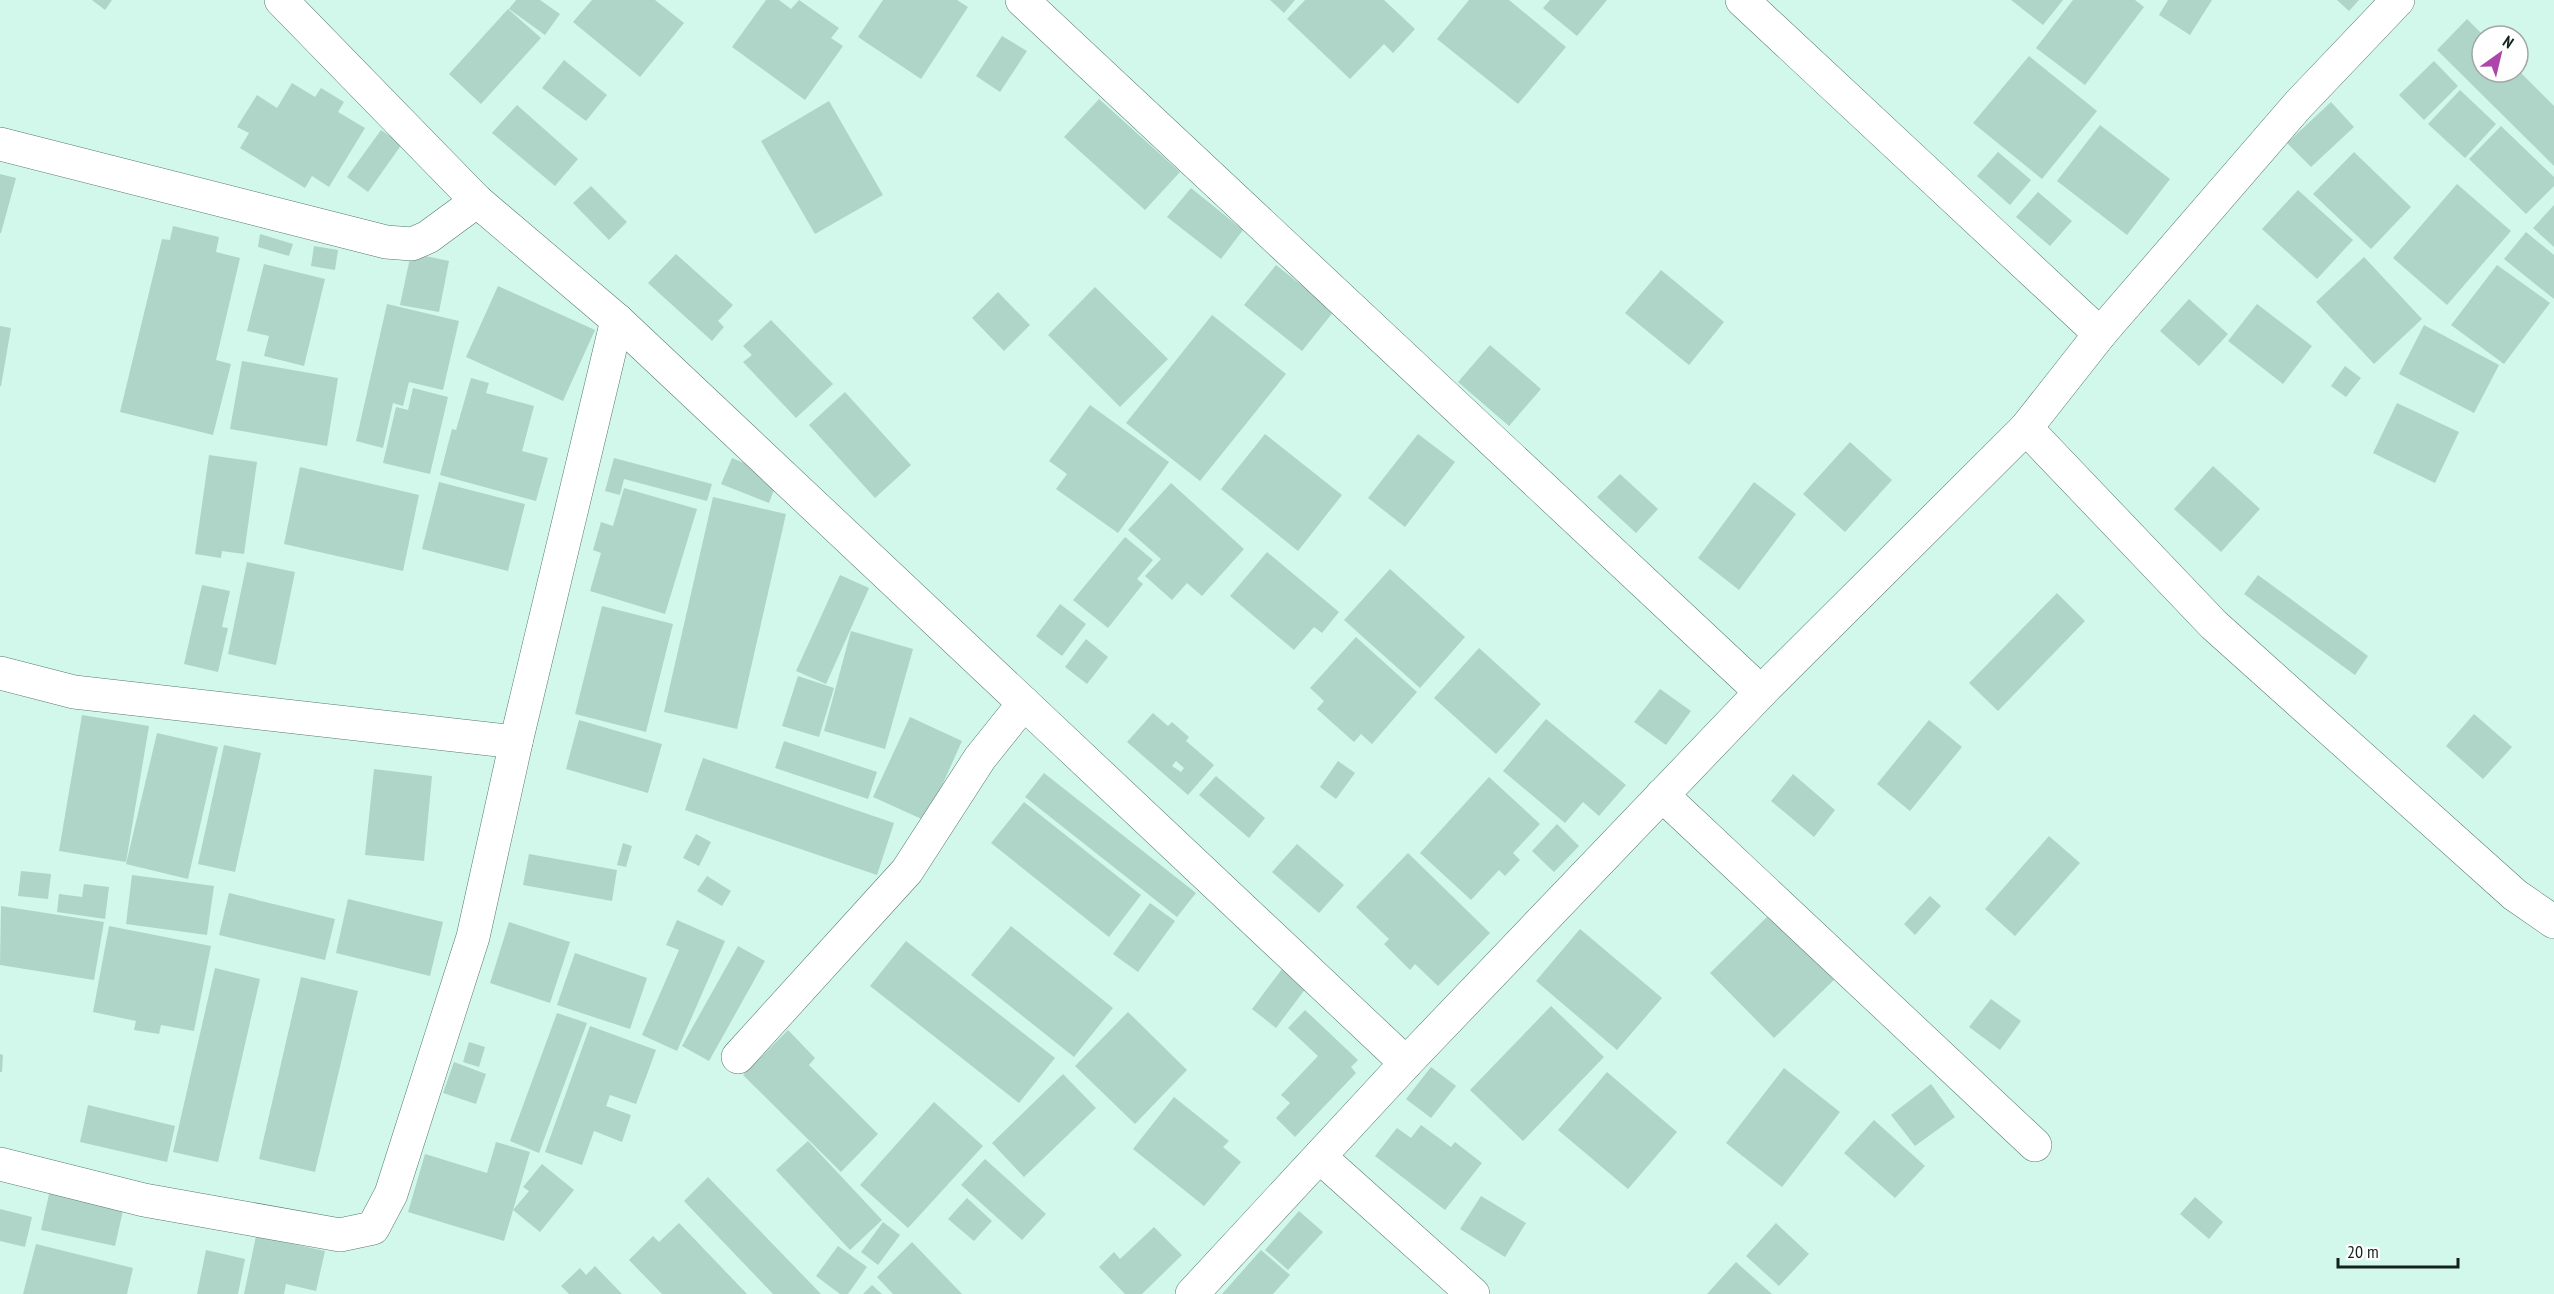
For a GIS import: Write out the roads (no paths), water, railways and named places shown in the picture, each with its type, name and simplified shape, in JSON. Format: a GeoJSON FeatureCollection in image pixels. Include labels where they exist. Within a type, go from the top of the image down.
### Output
{"type":"FeatureCollection","features":[{"type":"Feature","properties":{"kind":"street"},"geometry":{"type":"LineString","coordinates":[[281,0],[477,201],[617,320],[1406,1063]]}},
{"type":"Feature","properties":{"kind":"street"},"geometry":{"type":"LineString","coordinates":[[1022,0],[1761,692]]}},
{"type":"Feature","properties":{"kind":"street"},"geometry":{"type":"LineString","coordinates":[[1742,0],[2100,334]]}},
{"type":"Feature","properties":{"kind":"street"},"geometry":{"type":"LineString","coordinates":[[1192,1294],[1406,1063],[1761,692],[2026,428],[2100,334],[2298,105],[2398,0]]}},
{"type":"Feature","properties":{"kind":"street"},"geometry":{"type":"LineString","coordinates":[[0,144],[386,242],[412,244],[428,237],[477,201]]}},
{"type":"Feature","properties":{"kind":"street"},"geometry":{"type":"LineString","coordinates":[[0,1164],[144,1200],[328,1233],[340,1235],[373,1228],[391,1194],[473,937],[516,742],[617,320]]}},
{"type":"Feature","properties":{"kind":"street"},"geometry":{"type":"LineString","coordinates":[[2026,428],[2214,625],[2516,895],[2554,922]]}},
{"type":"Feature","properties":{"kind":"street"},"geometry":{"type":"LineString","coordinates":[[0,673],[74,692],[516,742]]}},
{"type":"Feature","properties":{"kind":"street"},"geometry":{"type":"LineString","coordinates":[[738,1057],[907,871],[980,758],[1024,703]]}},
{"type":"Feature","properties":{"kind":"street"},"geometry":{"type":"LineString","coordinates":[[1662,795],[2035,1145]]}},
{"type":"Feature","properties":{"kind":"street"},"geometry":{"type":"LineString","coordinates":[[1320,1157],[1473,1294]]}}]}
